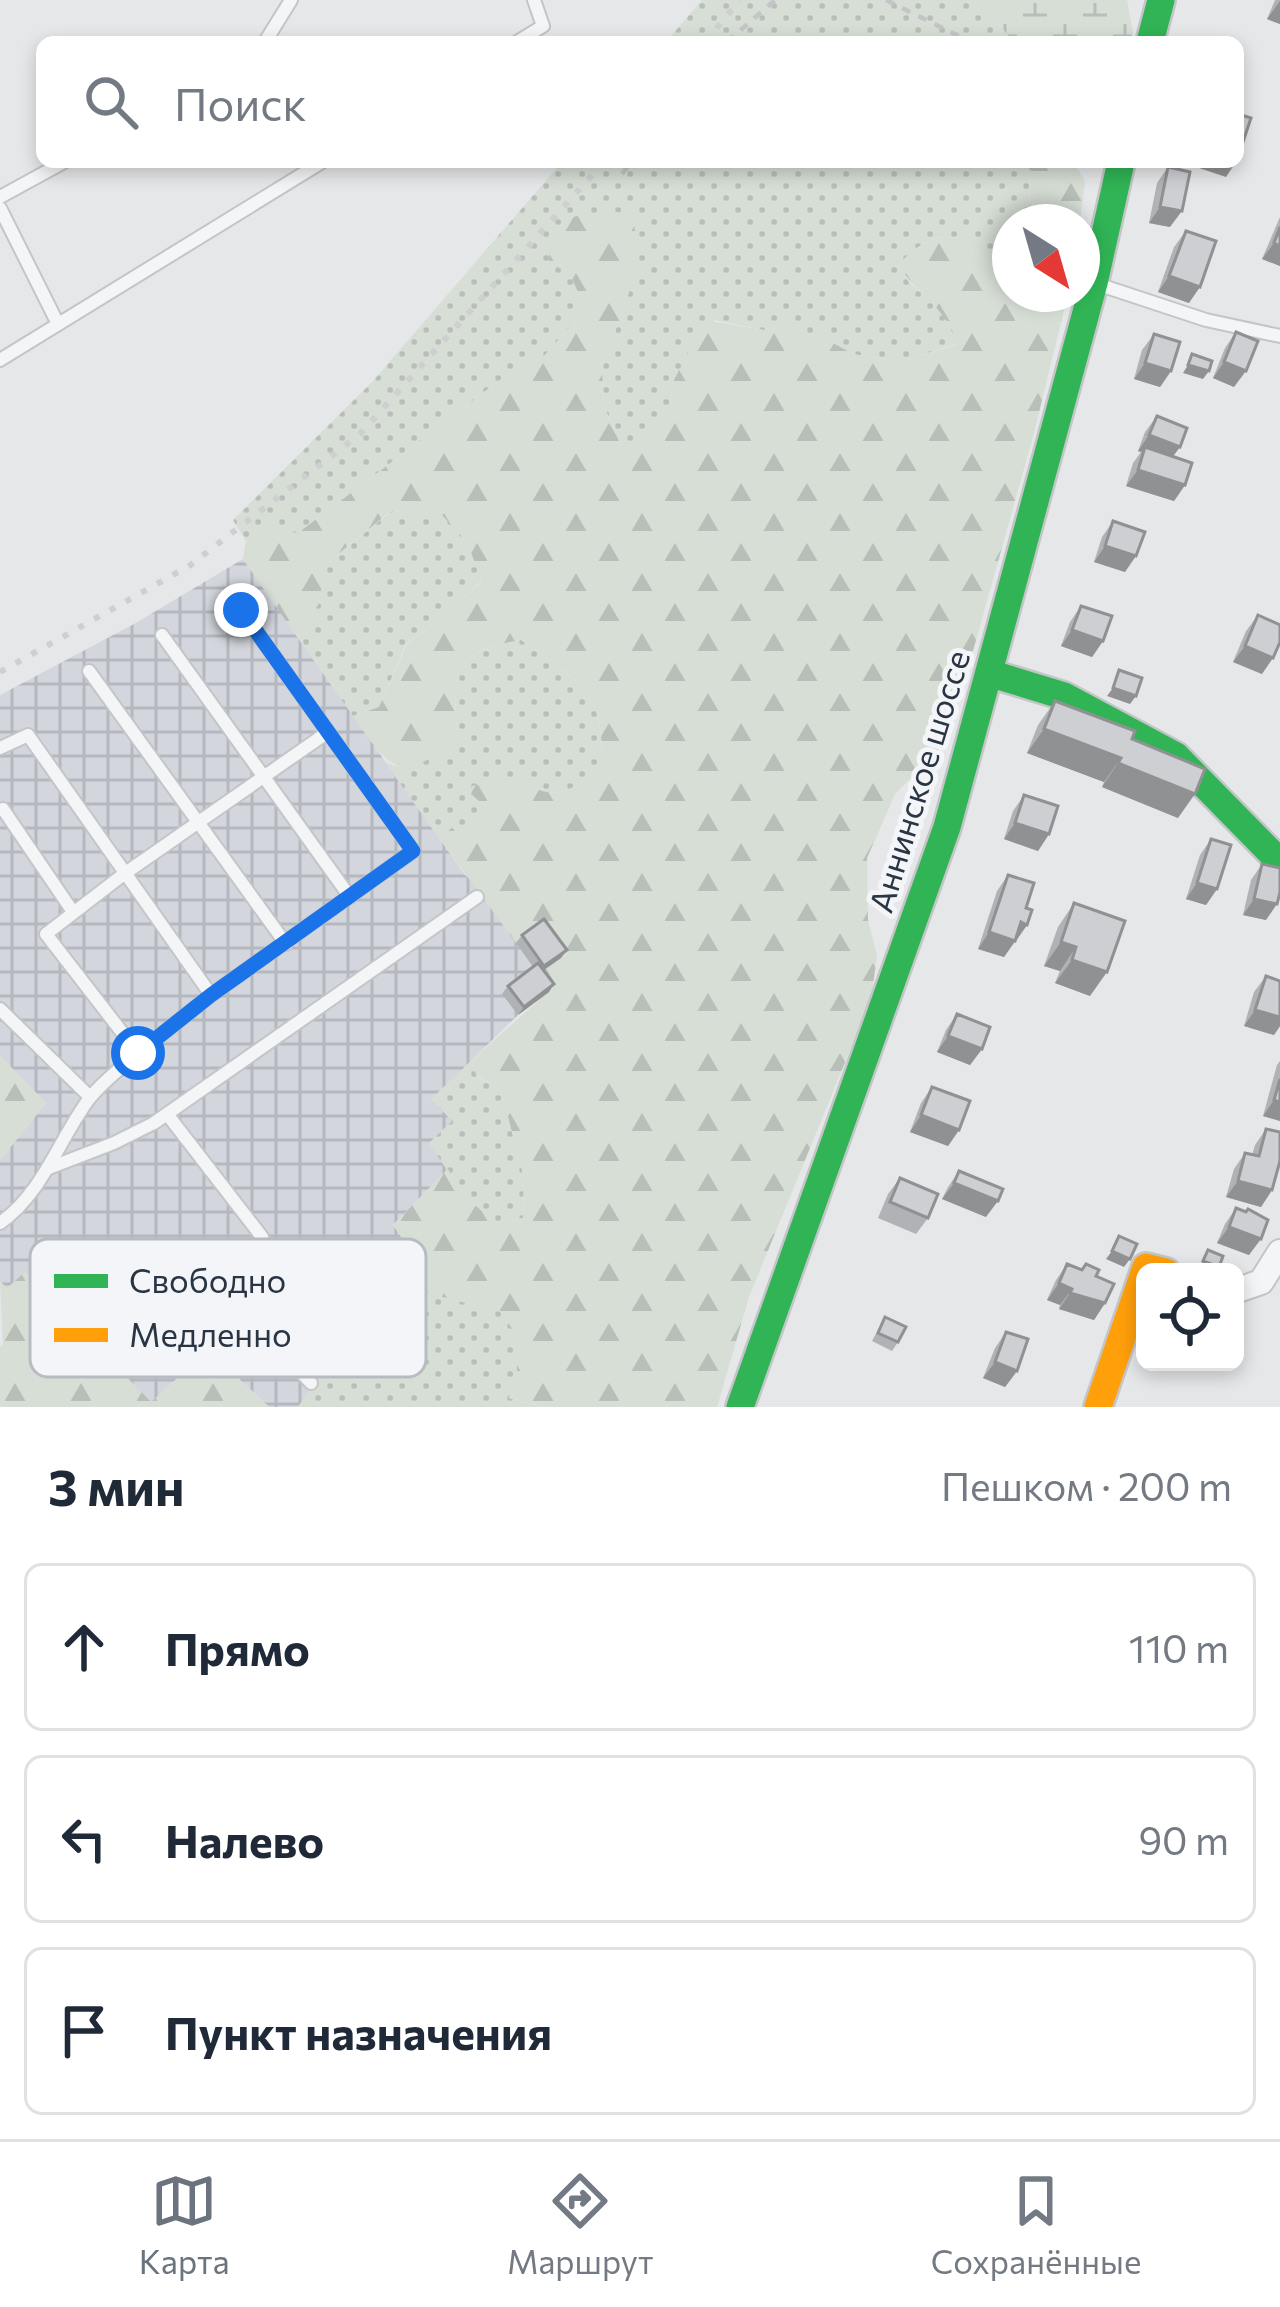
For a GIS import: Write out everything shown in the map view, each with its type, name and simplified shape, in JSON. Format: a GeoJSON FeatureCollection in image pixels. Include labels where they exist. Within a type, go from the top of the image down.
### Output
{"type":"FeatureCollection","features":[{"type":"Feature","properties":{"kind":"main road"},"geometry":{"type":"LineString","coordinates":[[1152,36],[1161,0]]}},
{"type":"Feature","properties":{"kind":"main road","name":"Аннинское шоссе"},"geometry":{"type":"LineString","coordinates":[[1100,256],[1119,168]]}},
{"type":"Feature","properties":{"kind":"main road","name":"Аннинское шоссе"},"geometry":{"type":"LineString","coordinates":[[740,1407],[947,827],[1086,312]]}},
{"type":"Feature","properties":{"kind":"main road"},"geometry":{"type":"LineString","coordinates":[[989,674],[1064,696],[1176,756],[1280,862]]}},
{"type":"Feature","properties":{"kind":"main road"},"geometry":{"type":"LineString","coordinates":[[1098,1407],[1136,1296]]}},
{"type":"Feature","properties":{"kind":"street"},"geometry":{"type":"LineString","coordinates":[[1244,1288],[1261,1282],[1280,1252]]}},
{"type":"Feature","properties":{"kind":"lane"},"geometry":{"type":"LineString","coordinates":[[269,36],[291,0]]}},
{"type":"Feature","properties":{"kind":"lane"},"geometry":{"type":"LineString","coordinates":[[527,36],[543,26],[534,0]]}},
{"type":"Feature","properties":{"kind":"lane"},"geometry":{"type":"LineString","coordinates":[[0,197],[53,168]]}},
{"type":"Feature","properties":{"kind":"lane"},"geometry":{"type":"LineString","coordinates":[[0,360],[312,168]]}},
{"type":"Feature","properties":{"kind":"lane"},"geometry":{"type":"LineString","coordinates":[[0,208],[58,324]]}},
{"type":"Feature","properties":{"kind":"lane"},"geometry":{"type":"LineString","coordinates":[[1100,286],[1206,320],[1280,337]]}},
{"type":"Feature","properties":{"kind":"lane"},"geometry":{"type":"LineString","coordinates":[[0,1222],[15,1212],[47,1168],[90,1096],[211,995],[413,851],[241,610]]}},
{"type":"Feature","properties":{"kind":"lane"},"geometry":{"type":"LineString","coordinates":[[162,635],[350,897]]}},
{"type":"Feature","properties":{"kind":"lane"},"geometry":{"type":"LineString","coordinates":[[89,670],[286,944]]}},
{"type":"Feature","properties":{"kind":"lane"},"geometry":{"type":"LineString","coordinates":[[138,1053],[46,934],[328,732]]}},
{"type":"Feature","properties":{"kind":"lane"},"geometry":{"type":"LineString","coordinates":[[0,748],[28,735],[211,995]]}},
{"type":"Feature","properties":{"kind":"lane"},"geometry":{"type":"LineString","coordinates":[[3,808],[74,912]]}},
{"type":"Feature","properties":{"kind":"lane"},"geometry":{"type":"LineString","coordinates":[[47,1168],[115,1143],[167,1114],[477,897]]}},
{"type":"Feature","properties":{"kind":"lane"},"geometry":{"type":"LineString","coordinates":[[0,1009],[90,1096]]}},
{"type":"Feature","properties":{"kind":"lane"},"geometry":{"type":"LineString","coordinates":[[167,1114],[261,1239]]}},
{"type":"Feature","properties":{"kind":"lane"},"geometry":{"type":"LineString","coordinates":[[305,1377],[311,1383]]}},
{"type":"Feature","properties":{"kind":"path"},"geometry":{"type":"LineString","coordinates":[[734,36],[775,0]]}},
{"type":"Feature","properties":{"kind":"path"},"geometry":{"type":"LineString","coordinates":[[886,0],[959,36]]}},
{"type":"Feature","properties":{"kind":"path"},"geometry":{"type":"LineString","coordinates":[[622,174],[626,168]]}},
{"type":"Feature","properties":{"kind":"shaded area"},"geometry":{"type":"Polygon","coordinates":[[[243,559],[465,875],[561,958],[549,992],[518,1015],[432,1099],[452,1121],[430,1143],[448,1169],[393,1225],[403,1239],[30,1239],[30,1278],[25,1273],[7,1289],[0,1281],[0,1160],[46,1103],[0,1056],[0,695],[243,559]]]}},
{"type":"Feature","properties":{"kind":"shaded area"},"geometry":{"type":"Polygon","coordinates":[[[126,1377],[179,1377],[151,1403],[126,1377]]]}},
{"type":"Feature","properties":{"kind":"shaded area"},"geometry":{"type":"Polygon","coordinates":[[[237,1377],[319,1377],[298,1407],[269,1407],[237,1377]]]}},
{"type":"Feature","properties":{"kind":"green space"},"geometry":{"type":"Polygon","coordinates":[[[702,0],[977,0],[1008,36],[671,36],[702,0]]]}},
{"type":"Feature","properties":{"kind":"green space"},"geometry":{"type":"Polygon","coordinates":[[[977,0],[1127,0],[1133,32],[1132,36],[1009,36],[977,0]]]}},
{"type":"Feature","properties":{"kind":"green space"},"geometry":{"type":"Polygon","coordinates":[[[557,168],[1031,170],[1029,204],[992,204],[992,252],[942,237],[921,245],[898,265],[909,282],[947,316],[959,343],[899,362],[853,354],[824,338],[784,326],[764,330],[714,320],[672,384],[671,410],[636,451],[624,453],[604,406],[602,369],[630,289],[637,239],[632,218],[570,275],[586,309],[545,355],[508,374],[298,533],[267,530],[246,541],[233,520],[373,381],[557,168]]]}},
{"type":"Feature","properties":{"kind":"green space"},"geometry":{"type":"Polygon","coordinates":[[[1028,168],[1077,168],[1085,181],[1082,204],[1029,204],[1028,168]]]}},
{"type":"Feature","properties":{"kind":"green space"},"geometry":{"type":"Polygon","coordinates":[[[611,210],[632,217],[637,239],[630,289],[602,369],[604,406],[624,453],[636,450],[671,410],[672,384],[705,320],[764,330],[784,326],[824,338],[853,354],[899,362],[958,344],[946,320],[898,265],[931,240],[953,237],[992,251],[992,312],[1064,312],[948,740],[895,794],[867,858],[868,920],[877,956],[871,999],[749,1297],[717,1407],[545,1407],[509,1398],[517,1371],[517,1335],[500,1312],[426,1290],[426,1239],[402,1239],[393,1225],[448,1169],[464,1196],[496,1223],[523,1218],[524,1178],[501,1090],[477,1075],[471,1061],[548,992],[538,974],[539,927],[516,943],[441,841],[451,828],[475,823],[488,809],[471,794],[472,786],[514,778],[540,790],[559,792],[601,768],[602,742],[593,704],[573,678],[521,640],[497,645],[467,660],[460,671],[455,700],[458,742],[421,763],[397,765],[377,749],[353,716],[379,707],[407,644],[482,581],[467,542],[443,516],[391,511],[326,564],[319,603],[297,637],[243,559],[246,541],[267,530],[298,533],[508,374],[545,355],[586,309],[570,275],[549,261],[550,237],[572,217],[611,210]]]}},
{"type":"Feature","properties":{"kind":"green space"},"geometry":{"type":"Polygon","coordinates":[[[392,511],[444,516],[467,542],[482,580],[406,644],[379,707],[353,716],[297,637],[319,603],[326,564],[392,511]]]}},
{"type":"Feature","properties":{"kind":"green space"},"geometry":{"type":"Polygon","coordinates":[[[521,640],[573,678],[593,704],[602,742],[601,768],[569,790],[540,790],[514,778],[472,794],[489,808],[475,823],[451,828],[441,841],[384,761],[395,766],[458,742],[455,700],[460,671],[479,652],[521,640]]]}},
{"type":"Feature","properties":{"kind":"green space"},"geometry":{"type":"Polygon","coordinates":[[[0,1056],[46,1103],[0,1160],[0,1056]]]}},
{"type":"Feature","properties":{"kind":"green space"},"geometry":{"type":"Polygon","coordinates":[[[471,1061],[477,1076],[501,1090],[524,1178],[523,1218],[496,1223],[464,1196],[429,1143],[452,1121],[431,1099],[471,1061]]]}},
{"type":"Feature","properties":{"kind":"green space"},"geometry":{"type":"Polygon","coordinates":[[[25,1272],[30,1277],[30,1377],[127,1377],[151,1402],[178,1377],[237,1377],[269,1407],[0,1407],[0,1281],[7,1288],[25,1272]]]}},
{"type":"Feature","properties":{"kind":"green space"},"geometry":{"type":"Polygon","coordinates":[[[426,1290],[500,1311],[517,1335],[517,1371],[509,1398],[544,1407],[298,1407],[319,1377],[426,1377],[426,1290]]]}},
{"type":"Feature","properties":{"kind":"building"},"geometry":{"type":"Polygon","coordinates":[[[1168,168],[1190,172],[1182,211],[1160,207],[1168,168]]]}},
{"type":"Feature","properties":{"kind":"building"},"geometry":{"type":"Polygon","coordinates":[[[1186,231],[1216,241],[1200,287],[1169,276],[1186,231]]]}},
{"type":"Feature","properties":{"kind":"building"},"geometry":{"type":"Polygon","coordinates":[[[1236,332],[1258,341],[1246,371],[1224,362],[1236,332]]]}},
{"type":"Feature","properties":{"kind":"building"},"geometry":{"type":"Polygon","coordinates":[[[1154,334],[1180,342],[1171,371],[1145,363],[1154,334]]]}},
{"type":"Feature","properties":{"kind":"building"},"geometry":{"type":"Polygon","coordinates":[[[1192,354],[1212,361],[1209,371],[1188,365],[1192,354]]]}},
{"type":"Feature","properties":{"kind":"building"},"geometry":{"type":"Polygon","coordinates":[[[1157,416],[1187,428],[1180,447],[1149,435],[1157,416]]]}},
{"type":"Feature","properties":{"kind":"building"},"geometry":{"type":"Polygon","coordinates":[[[1145,447],[1192,463],[1185,485],[1138,470],[1145,447]]]}},
{"type":"Feature","properties":{"kind":"building"},"geometry":{"type":"Polygon","coordinates":[[[1113,521],[1145,532],[1136,556],[1105,546],[1113,521]]]}},
{"type":"Feature","properties":{"kind":"building"},"geometry":{"type":"Polygon","coordinates":[[[1081,606],[1112,616],[1103,641],[1072,630],[1081,606]]]}},
{"type":"Feature","properties":{"kind":"building"},"geometry":{"type":"Polygon","coordinates":[[[1258,615],[1280,625],[1273,658],[1245,646],[1258,615]]]}},
{"type":"Feature","properties":{"kind":"building"},"geometry":{"type":"Polygon","coordinates":[[[1119,670],[1142,678],[1136,696],[1113,688],[1119,670]]]}},
{"type":"Feature","properties":{"kind":"building"},"geometry":{"type":"Polygon","coordinates":[[[1055,701],[1135,731],[1132,739],[1205,769],[1195,794],[1118,763],[1121,758],[1044,729],[1055,701]]]}},
{"type":"Feature","properties":{"kind":"building"},"geometry":{"type":"Polygon","coordinates":[[[1024,795],[1058,806],[1049,834],[1015,823],[1024,795]]]}},
{"type":"Feature","properties":{"kind":"building"},"geometry":{"type":"Polygon","coordinates":[[[1211,839],[1231,845],[1217,889],[1197,883],[1211,839]]]}},
{"type":"Feature","properties":{"kind":"building"},"geometry":{"type":"Polygon","coordinates":[[[1262,864],[1280,868],[1277,904],[1254,899],[1262,864]]]}},
{"type":"Feature","properties":{"kind":"building"},"geometry":{"type":"Polygon","coordinates":[[[1008,875],[1034,883],[1026,908],[1032,910],[1027,925],[1021,922],[1015,941],[989,932],[1008,875]]]}},
{"type":"Feature","properties":{"kind":"building"},"geometry":{"type":"Polygon","coordinates":[[[1074,903],[1125,921],[1107,972],[1072,960],[1076,947],[1061,942],[1074,903]]]}},
{"type":"Feature","properties":{"kind":"building"},"geometry":{"type":"Polygon","coordinates":[[[544,919],[567,950],[544,966],[522,935],[544,919]]]}},
{"type":"Feature","properties":{"kind":"building"},"geometry":{"type":"Polygon","coordinates":[[[538,963],[554,984],[524,1007],[508,986],[538,963]]]}},
{"type":"Feature","properties":{"kind":"building"},"geometry":{"type":"Polygon","coordinates":[[[1266,976],[1280,981],[1280,1017],[1255,1010],[1266,976]]]}},
{"type":"Feature","properties":{"kind":"building"},"geometry":{"type":"Polygon","coordinates":[[[957,1014],[990,1027],[982,1049],[948,1036],[957,1014]]]}},
{"type":"Feature","properties":{"kind":"building"},"geometry":{"type":"Polygon","coordinates":[[[932,1087],[970,1101],[959,1130],[921,1115],[932,1087]]]}},
{"type":"Feature","properties":{"kind":"building"},"geometry":{"type":"Polygon","coordinates":[[[1266,1129],[1280,1132],[1280,1161],[1272,1190],[1238,1181],[1245,1153],[1259,1156],[1266,1129]]]}},
{"type":"Feature","properties":{"kind":"building"},"geometry":{"type":"Polygon","coordinates":[[[959,1171],[1003,1189],[998,1201],[954,1183],[959,1171]]]}},
{"type":"Feature","properties":{"kind":"building"},"geometry":{"type":"Polygon","coordinates":[[[900,1178],[938,1194],[928,1218],[890,1202],[900,1178]]]}},
{"type":"Feature","properties":{"kind":"building"},"geometry":{"type":"Polygon","coordinates":[[[1236,1208],[1268,1220],[1261,1239],[1229,1227],[1236,1208]]]}},
{"type":"Feature","properties":{"kind":"building"},"geometry":{"type":"Polygon","coordinates":[[[1119,1236],[1137,1244],[1130,1259],[1112,1251],[1119,1236]]]}},
{"type":"Feature","properties":{"kind":"building"},"geometry":{"type":"Polygon","coordinates":[[[1208,1250],[1223,1256],[1220,1263],[1203,1261],[1208,1250]]]}},
{"type":"Feature","properties":{"kind":"building"},"geometry":{"type":"Polygon","coordinates":[[[1067,1264],[1082,1270],[1086,1264],[1099,1270],[1096,1276],[1114,1284],[1105,1303],[1070,1293],[1072,1289],[1059,1283],[1067,1264]]]}},
{"type":"Feature","properties":{"kind":"building"},"geometry":{"type":"Polygon","coordinates":[[[885,1317],[906,1327],[898,1342],[878,1333],[885,1317]]]}},
{"type":"Feature","properties":{"kind":"building"},"geometry":{"type":"Polygon","coordinates":[[[1006,1332],[1028,1339],[1017,1371],[995,1362],[1006,1332]]]}},
{"type":"Feature","properties":{"kind":"railway"},"geometry":{"type":"LineString","coordinates":[[710,36],[740,0]]}},
{"type":"Feature","properties":{"kind":"railway"},"geometry":{"type":"LineString","coordinates":[[0,672],[189,566],[360,434],[599,168]]}},
{"type":"Feature","properties":{"kind":"traffic: fast"},"geometry":{"type":"LineString","coordinates":[[1152,36],[1161,0]]}},
{"type":"Feature","properties":{"kind":"traffic: fast"},"geometry":{"type":"LineString","coordinates":[[740,1407],[947,827],[1094,283],[1120,168]]}},
{"type":"Feature","properties":{"kind":"traffic: fast"},"geometry":{"type":"LineString","coordinates":[[989,673],[1064,696],[1176,756],[1280,862]]}},
{"type":"Feature","properties":{"kind":"traffic: slow"},"geometry":{"type":"LineString","coordinates":[[1098,1407],[1136,1296]]}},
{"type":"Feature","properties":{"kind":"route"},"geometry":{"type":"LineString","coordinates":[[138,1053],[413,851],[241,610]]}}]}
